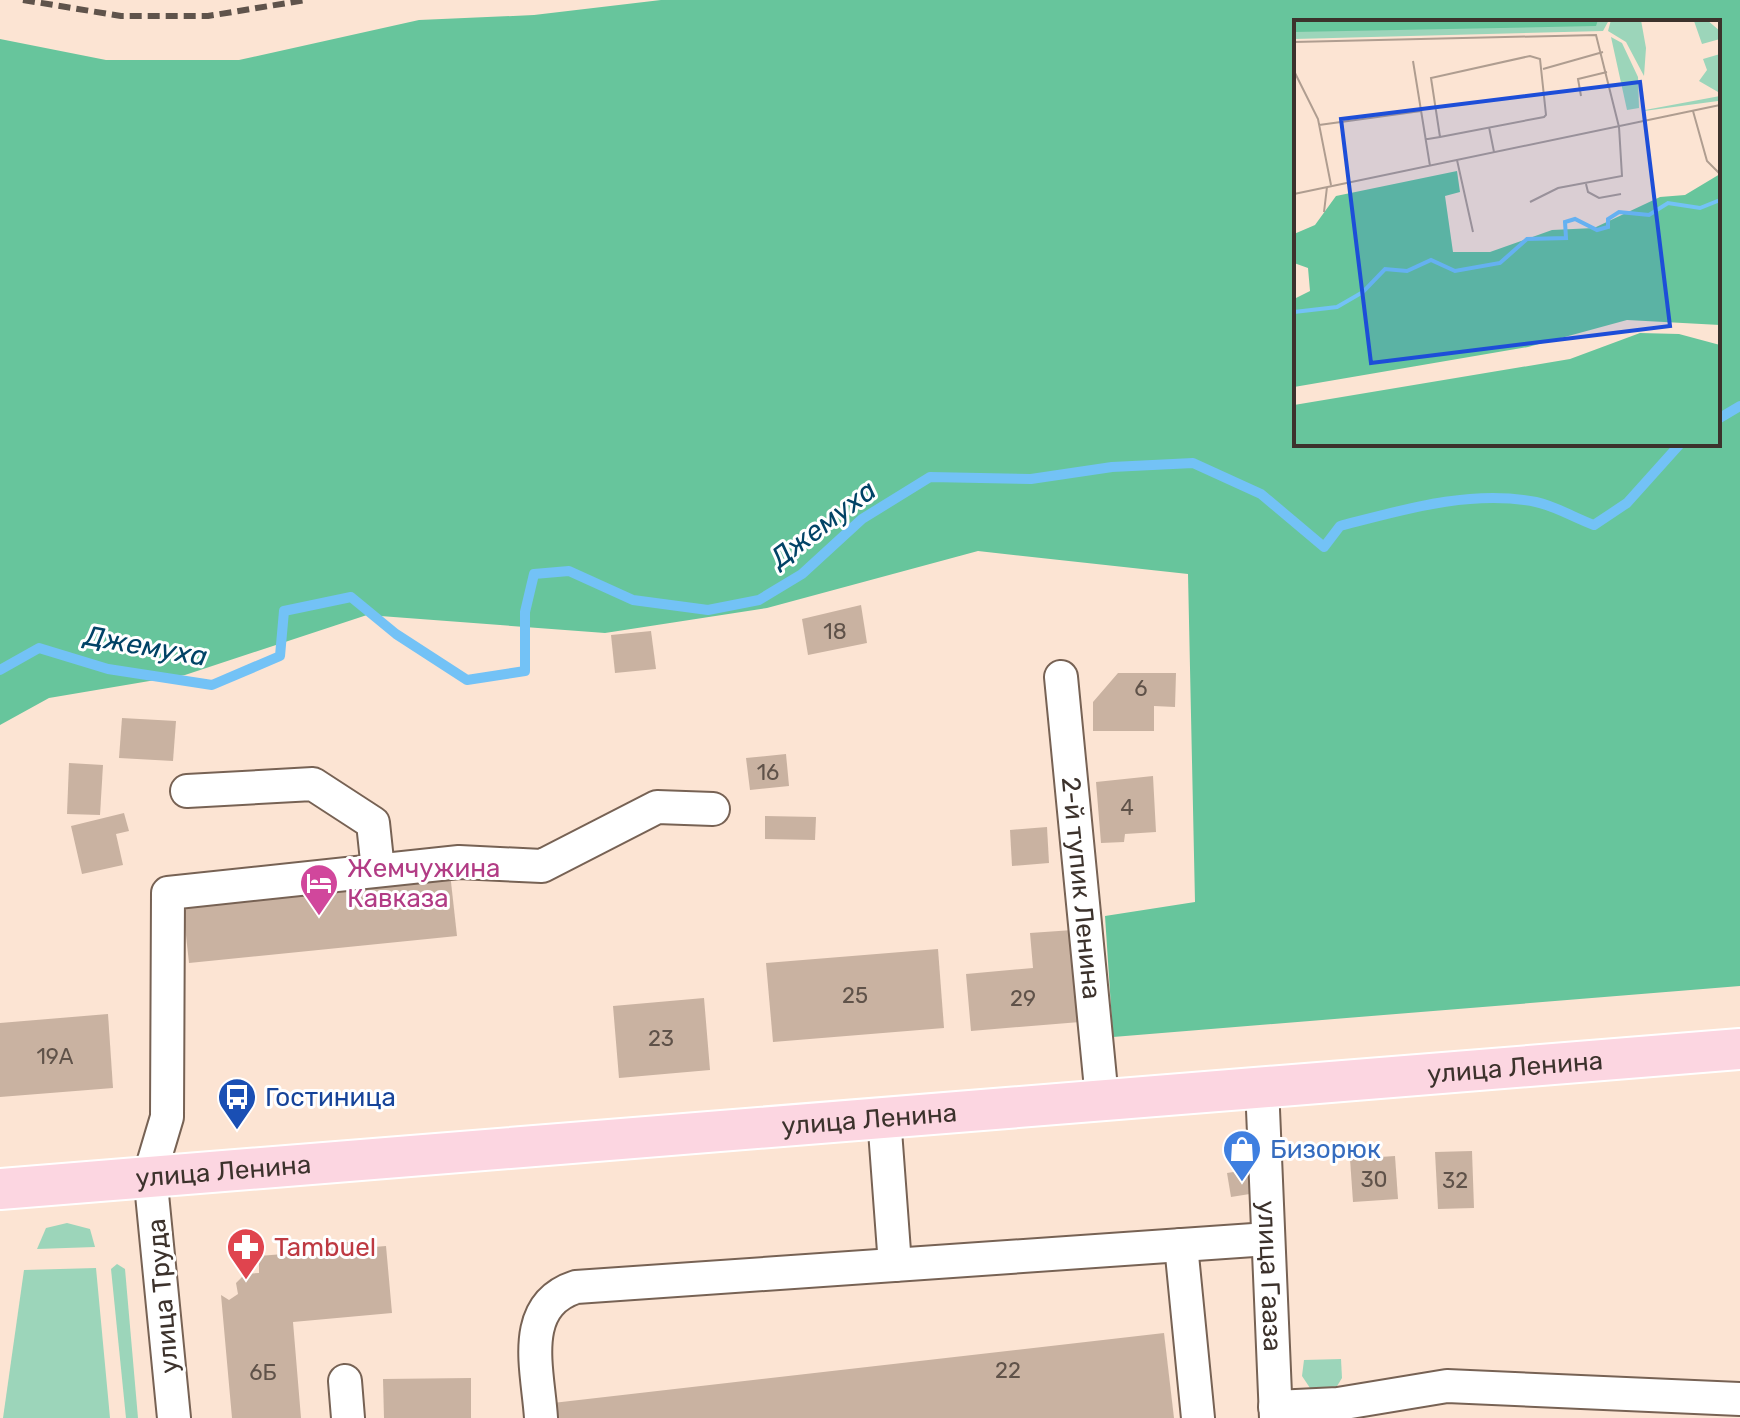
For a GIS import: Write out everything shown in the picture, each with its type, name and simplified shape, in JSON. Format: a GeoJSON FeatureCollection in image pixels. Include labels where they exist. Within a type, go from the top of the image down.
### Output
{"type":"FeatureCollection","features":[{"type":"Feature","properties":{"kind":"main road","name":"улица Ленина"},"geometry":{"type":"LineString","coordinates":[[0,1189],[150,1174],[1740,1049]]}},
{"type":"Feature","properties":{"kind":"street","name":"2-й тупик Ленина"},"geometry":{"type":"LineString","coordinates":[[1061,677],[1102,1099]]}},
{"type":"Feature","properties":{"kind":"street"},"geometry":{"type":"LineString","coordinates":[[187,791],[313,784],[373,823],[378,870]]}},
{"type":"Feature","properties":{"kind":"street"},"geometry":{"type":"LineString","coordinates":[[150,1174],[167,1117],[168,893],[459,862],[542,866],[657,807],[713,809]]}},
{"type":"Feature","properties":{"kind":"street","name":"улица Гааза"},"geometry":{"type":"LineString","coordinates":[[1262,1086],[1276,1413]]}},
{"type":"Feature","properties":{"kind":"street"},"geometry":{"type":"LineString","coordinates":[[884,1117],[895,1265]]}},
{"type":"Feature","properties":{"kind":"street","name":"улица Труда"},"geometry":{"type":"LineString","coordinates":[[150,1174],[174,1418]]}},
{"type":"Feature","properties":{"kind":"street"},"geometry":{"type":"LineString","coordinates":[[541,1418],[536,1326],[545,1305],[559,1293],[576,1287],[1268,1239]]}},
{"type":"Feature","properties":{"kind":"street"},"geometry":{"type":"LineString","coordinates":[[1181,1245],[1198,1418]]}},
{"type":"Feature","properties":{"kind":"street"},"geometry":{"type":"LineString","coordinates":[[345,1381],[348,1418]]}},
{"type":"Feature","properties":{"kind":"street"},"geometry":{"type":"LineString","coordinates":[[1276,1413],[1447,1386],[1740,1399]]}},
{"type":"Feature","properties":{"kind":"green space"},"geometry":{"type":"Polygon","coordinates":[[[661,0],[1740,0],[1740,986],[1113,1037],[1105,916],[1195,902],[1188,574],[978,551],[767,608],[605,633],[367,615],[185,675],[49,698],[0,725],[0,39],[106,60],[239,60],[419,20],[534,15],[661,0]]]}},
{"type":"Feature","properties":{"kind":"green space"},"geometry":{"type":"Polygon","coordinates":[[[67,1223],[90,1229],[95,1247],[37,1249],[46,1228],[67,1223]]]}},
{"type":"Feature","properties":{"kind":"green space"},"geometry":{"type":"Polygon","coordinates":[[[117,1264],[125,1269],[138,1418],[126,1418],[111,1269],[117,1264]]]}},
{"type":"Feature","properties":{"kind":"green space"},"geometry":{"type":"Polygon","coordinates":[[[96,1268],[110,1418],[3,1418],[24,1270],[96,1268]]]}},
{"type":"Feature","properties":{"kind":"green space"},"geometry":{"type":"Polygon","coordinates":[[[1341,1359],[1342,1378],[1334,1391],[1312,1391],[1302,1376],[1304,1360],[1341,1359]]]}},
{"type":"Feature","properties":{"kind":"building"},"geometry":{"type":"Polygon","coordinates":[[[861,605],[867,643],[808,655],[802,619],[861,605]]]}},
{"type":"Feature","properties":{"kind":"building"},"geometry":{"type":"Polygon","coordinates":[[[651,631],[656,669],[615,673],[611,635],[651,631]]]}},
{"type":"Feature","properties":{"kind":"building"},"geometry":{"type":"Polygon","coordinates":[[[1118,673],[1176,673],[1175,707],[1154,706],[1154,731],[1093,731],[1093,702],[1118,673]]]}},
{"type":"Feature","properties":{"kind":"building"},"geometry":{"type":"Polygon","coordinates":[[[122,718],[176,721],[173,761],[119,758],[122,718]]]}},
{"type":"Feature","properties":{"kind":"building"},"geometry":{"type":"Polygon","coordinates":[[[786,754],[789,786],[750,790],[746,758],[786,754]]]}},
{"type":"Feature","properties":{"kind":"building"},"geometry":{"type":"Polygon","coordinates":[[[69,763],[103,765],[100,815],[67,814],[69,763]]]}},
{"type":"Feature","properties":{"kind":"building"},"geometry":{"type":"Polygon","coordinates":[[[1153,776],[1156,832],[1125,834],[1124,842],[1101,843],[1096,782],[1153,776]]]}},
{"type":"Feature","properties":{"kind":"building"},"geometry":{"type":"Polygon","coordinates":[[[124,813],[129,831],[116,834],[123,865],[82,874],[71,826],[124,813]]]}},
{"type":"Feature","properties":{"kind":"building"},"geometry":{"type":"Polygon","coordinates":[[[765,816],[816,817],[815,840],[765,839],[765,816]]]}},
{"type":"Feature","properties":{"kind":"building"},"geometry":{"type":"Polygon","coordinates":[[[1047,827],[1049,863],[1012,866],[1010,830],[1047,827]]]}},
{"type":"Feature","properties":{"kind":"building","name":"Жемчужина Кавказа"},"geometry":{"type":"Polygon","coordinates":[[[450,873],[457,936],[189,963],[182,899],[450,873]]]}},
{"type":"Feature","properties":{"kind":"building"},"geometry":{"type":"Polygon","coordinates":[[[1073,930],[1080,1022],[971,1031],[966,974],[1033,968],[1030,933],[1073,930]]]}},
{"type":"Feature","properties":{"kind":"building"},"geometry":{"type":"Polygon","coordinates":[[[938,949],[944,1028],[773,1042],[766,963],[938,949]]]}},
{"type":"Feature","properties":{"kind":"building"},"geometry":{"type":"Polygon","coordinates":[[[704,998],[710,1070],[619,1078],[613,1006],[704,998]]]}},
{"type":"Feature","properties":{"kind":"building"},"geometry":{"type":"Polygon","coordinates":[[[108,1014],[113,1088],[0,1097],[0,1023],[108,1014]]]}},
{"type":"Feature","properties":{"kind":"building"},"geometry":{"type":"Polygon","coordinates":[[[1472,1151],[1474,1208],[1438,1209],[1435,1152],[1472,1151]]]}},
{"type":"Feature","properties":{"kind":"building"},"geometry":{"type":"Polygon","coordinates":[[[1395,1156],[1398,1199],[1353,1202],[1350,1159],[1395,1156]]]}},
{"type":"Feature","properties":{"kind":"building","name":"Бизорюк"},"geometry":{"type":"Polygon","coordinates":[[[1253,1169],[1256,1193],[1231,1197],[1227,1173],[1253,1169]]]}},
{"type":"Feature","properties":{"kind":"building"},"geometry":{"type":"Polygon","coordinates":[[[371,1241],[374,1247],[386,1246],[392,1313],[293,1322],[301,1418],[232,1418],[221,1295],[229,1300],[238,1294],[236,1283],[245,1274],[259,1273],[259,1256],[320,1251],[320,1243],[371,1241]]]}},
{"type":"Feature","properties":{"kind":"building"},"geometry":{"type":"Polygon","coordinates":[[[1164,1333],[1174,1418],[546,1418],[544,1404],[1164,1333]]]}},
{"type":"Feature","properties":{"kind":"building"},"geometry":{"type":"Polygon","coordinates":[[[471,1378],[471,1418],[384,1418],[383,1379],[471,1378]]]}},
{"type":"Feature","properties":{"kind":"waterway","name":"Джемуха"},"geometry":{"type":"LineString","coordinates":[[1720,418],[1740,406]]}},
{"type":"Feature","properties":{"kind":"waterway","name":"Джемуха"},"geometry":{"type":"LineString","coordinates":[[0,670],[39,648],[108,669],[212,685],[280,656],[284,611],[351,597],[396,634],[467,680],[525,671],[525,612],[534,574],[569,571],[633,600],[708,610],[759,600],[802,574],[862,519],[930,477],[1031,479],[1112,467],[1193,463],[1261,494],[1324,547],[1340,526],[1412,508],[1462,500],[1487,498],[1536,502],[1594,525],[1627,503],[1678,446]]}},
{"type":"Feature","properties":{"kind":"railway"},"geometry":{"type":"LineString","coordinates":[[23,0],[121,16],[208,16],[306,0]]}},
{"type":"Feature","properties":{"kind":"place","name":"Жемчужина Кавказа"},"geometry":{"type":"Point","coordinates":[319,917]}},
{"type":"Feature","properties":{"kind":"place","name":"Гостиница"},"geometry":{"type":"Point","coordinates":[237,1131]}},
{"type":"Feature","properties":{"kind":"place","name":"Бизорюк"},"geometry":{"type":"Point","coordinates":[1242,1183]}},
{"type":"Feature","properties":{"kind":"place","name":"Tambuel"},"geometry":{"type":"Point","coordinates":[246,1281]}}]}
